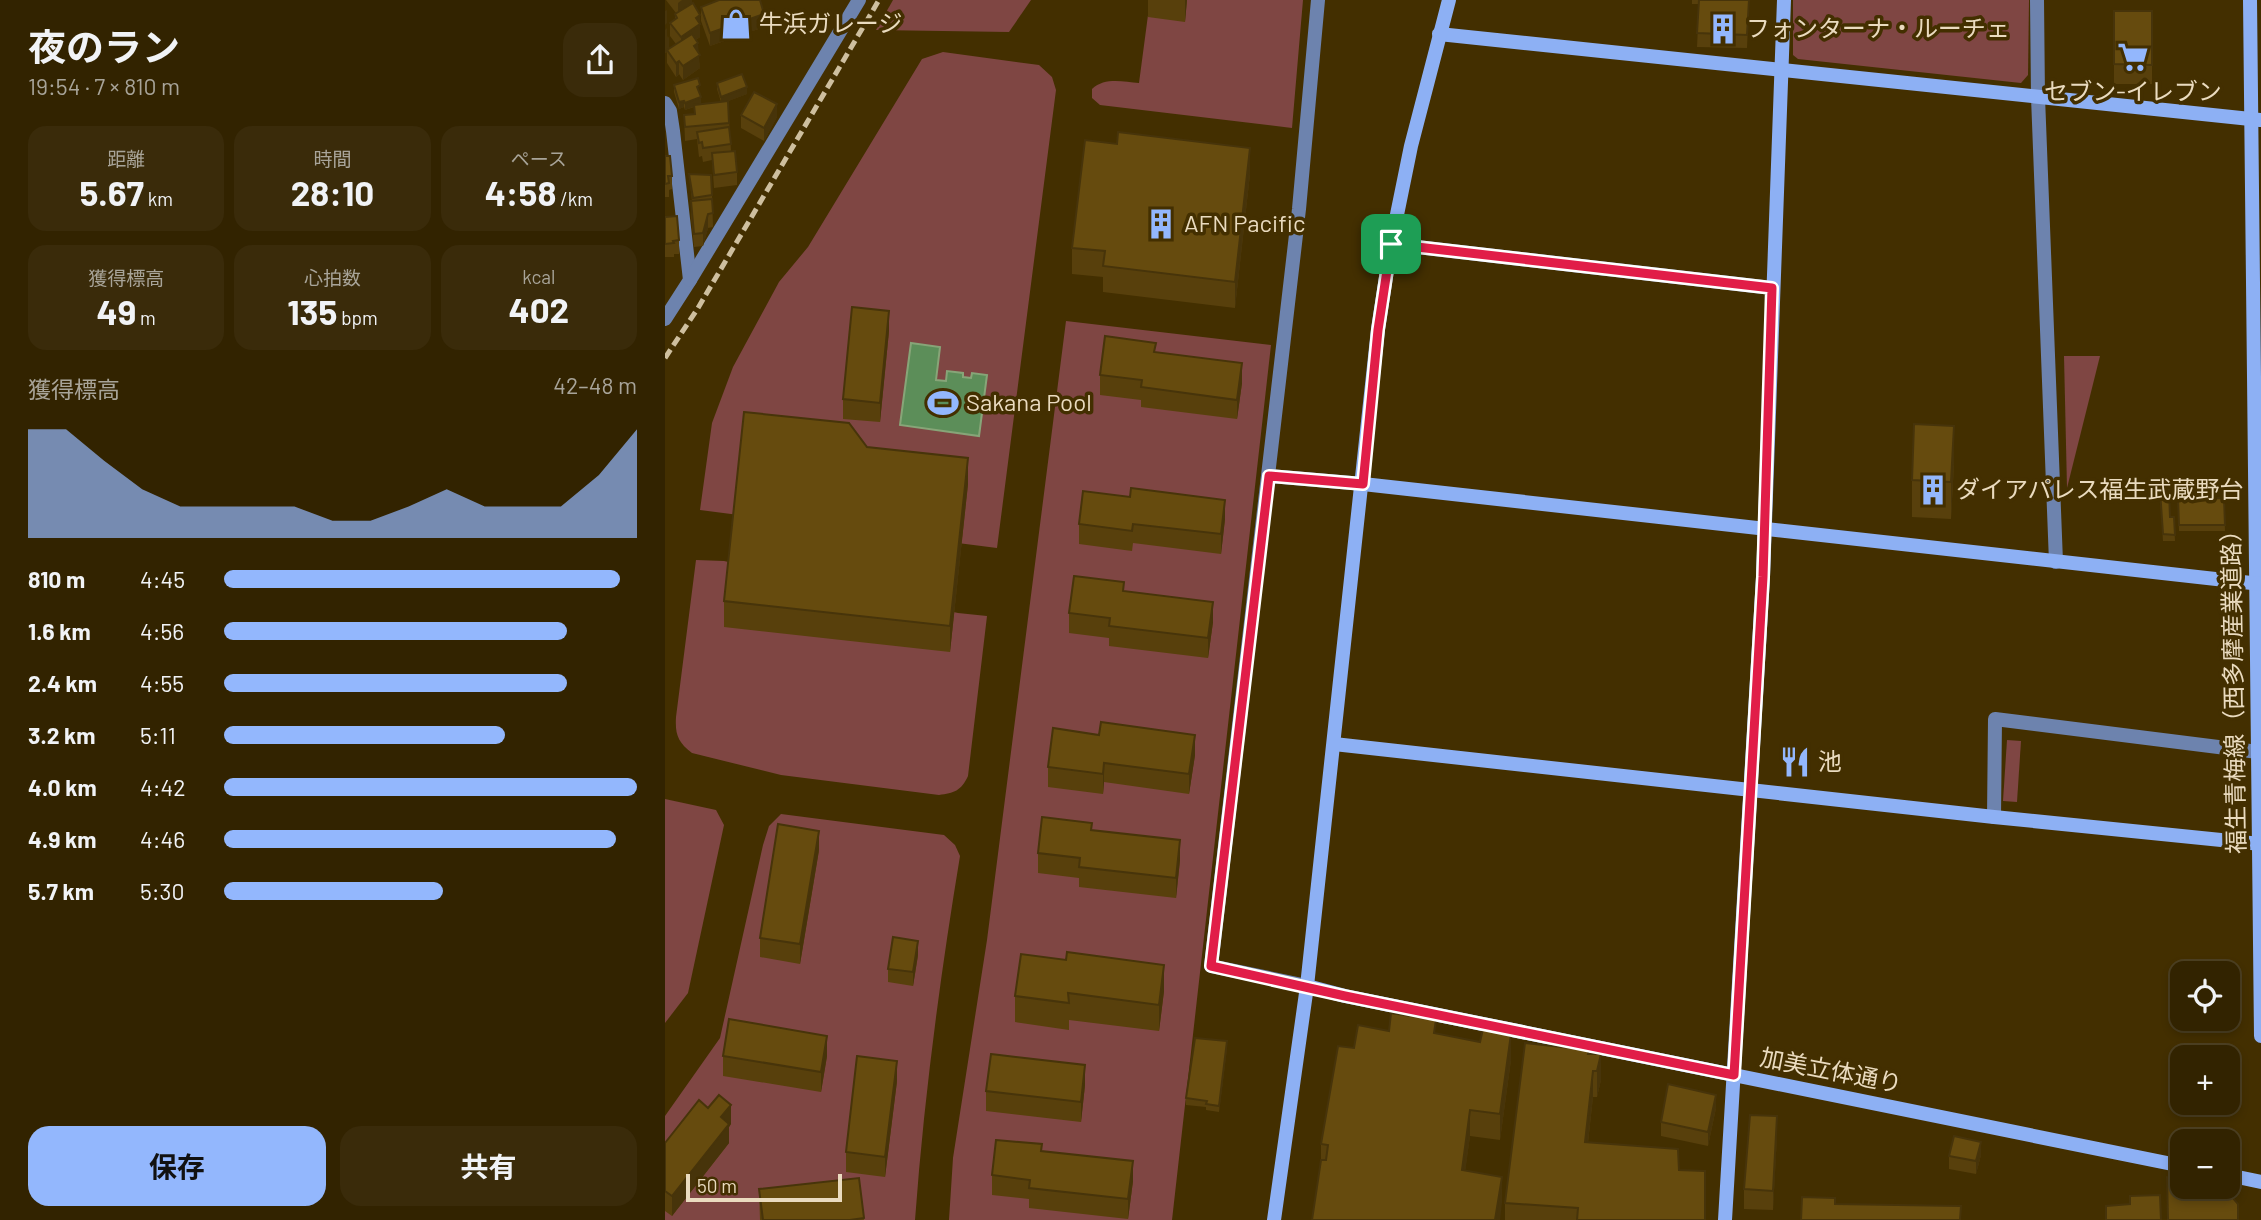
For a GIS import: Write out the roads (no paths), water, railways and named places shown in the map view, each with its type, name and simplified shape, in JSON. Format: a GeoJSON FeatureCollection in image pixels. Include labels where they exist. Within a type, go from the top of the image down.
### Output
{"type":"FeatureCollection","features":[{"type":"Feature","properties":{"kind":"street"},"geometry":{"type":"LineString","coordinates":[[665,319],[859,0]]}},
{"type":"Feature","properties":{"kind":"street"},"geometry":{"type":"LineString","coordinates":[[1307,986],[1211,966],[1299,209],[1318,0]]}},
{"type":"Feature","properties":{"kind":"street"},"geometry":{"type":"LineString","coordinates":[[1274,1220],[1307,986],[1378,330],[1391,244],[1411,146],[1449,0]]}},
{"type":"Feature","properties":{"kind":"street"},"geometry":{"type":"LineString","coordinates":[[1725,1220],[1765,530],[1784,0]]}},
{"type":"Feature","properties":{"kind":"street"},"geometry":{"type":"LineString","coordinates":[[2037,0],[2038,97],[2056,562]]}},
{"type":"Feature","properties":{"kind":"street","name":"福生青梅線（西多摩産業道路）"},"geometry":{"type":"LineString","coordinates":[[2250,0],[2256,120],[2261,1036]]}},
{"type":"Feature","properties":{"kind":"street"},"geometry":{"type":"LineString","coordinates":[[1439,34],[2256,120]]}},
{"type":"Feature","properties":{"kind":"street"},"geometry":{"type":"LineString","coordinates":[[665,103],[670,111],[673,131],[690,280]]}},
{"type":"Feature","properties":{"kind":"street"},"geometry":{"type":"LineString","coordinates":[[1391,244],[1772,288]]}},
{"type":"Feature","properties":{"kind":"street"},"geometry":{"type":"LineString","coordinates":[[1269,476],[1363,484],[2258,584]]}},
{"type":"Feature","properties":{"kind":"street"},"geometry":{"type":"LineString","coordinates":[[1993,817],[1995,719],[2258,752]]}},
{"type":"Feature","properties":{"kind":"street"},"geometry":{"type":"LineString","coordinates":[[1334,744],[2260,844]]}},
{"type":"Feature","properties":{"kind":"street","name":"加美立体通り"},"geometry":{"type":"LineString","coordinates":[[1307,986],[1411,1010],[2170,1164]]}},
{"type":"Feature","properties":{"kind":"street"},"geometry":{"type":"LineString","coordinates":[[2240,1178],[2261,1182]]}},
{"type":"Feature","properties":{"kind":"railway"},"geometry":{"type":"LineString","coordinates":[[665,358],[698,308],[879,0]]}},
{"type":"Feature","properties":{"kind":"place","name":"牛浜ガレージ"},"geometry":{"type":"Point","coordinates":[736,24]}},
{"type":"Feature","properties":{"kind":"place","name":"フォンターナ・ルーチェ"},"geometry":{"type":"Point","coordinates":[1723,29]}},
{"type":"Feature","properties":{"kind":"place","name":"セブン-イレブン"},"geometry":{"type":"Point","coordinates":[2133,57]}},
{"type":"Feature","properties":{"kind":"place","name":"AFN Pacific"},"geometry":{"type":"Point","coordinates":[1161,224]}},
{"type":"Feature","properties":{"kind":"place","name":"Sakana Pool"},"geometry":{"type":"Point","coordinates":[943,403]}},
{"type":"Feature","properties":{"kind":"place","name":"ダイアパレス福生武蔵野台"},"geometry":{"type":"Point","coordinates":[1933,490]}},
{"type":"Feature","properties":{"kind":"place","name":"池"},"geometry":{"type":"Point","coordinates":[1795,762]}}]}
